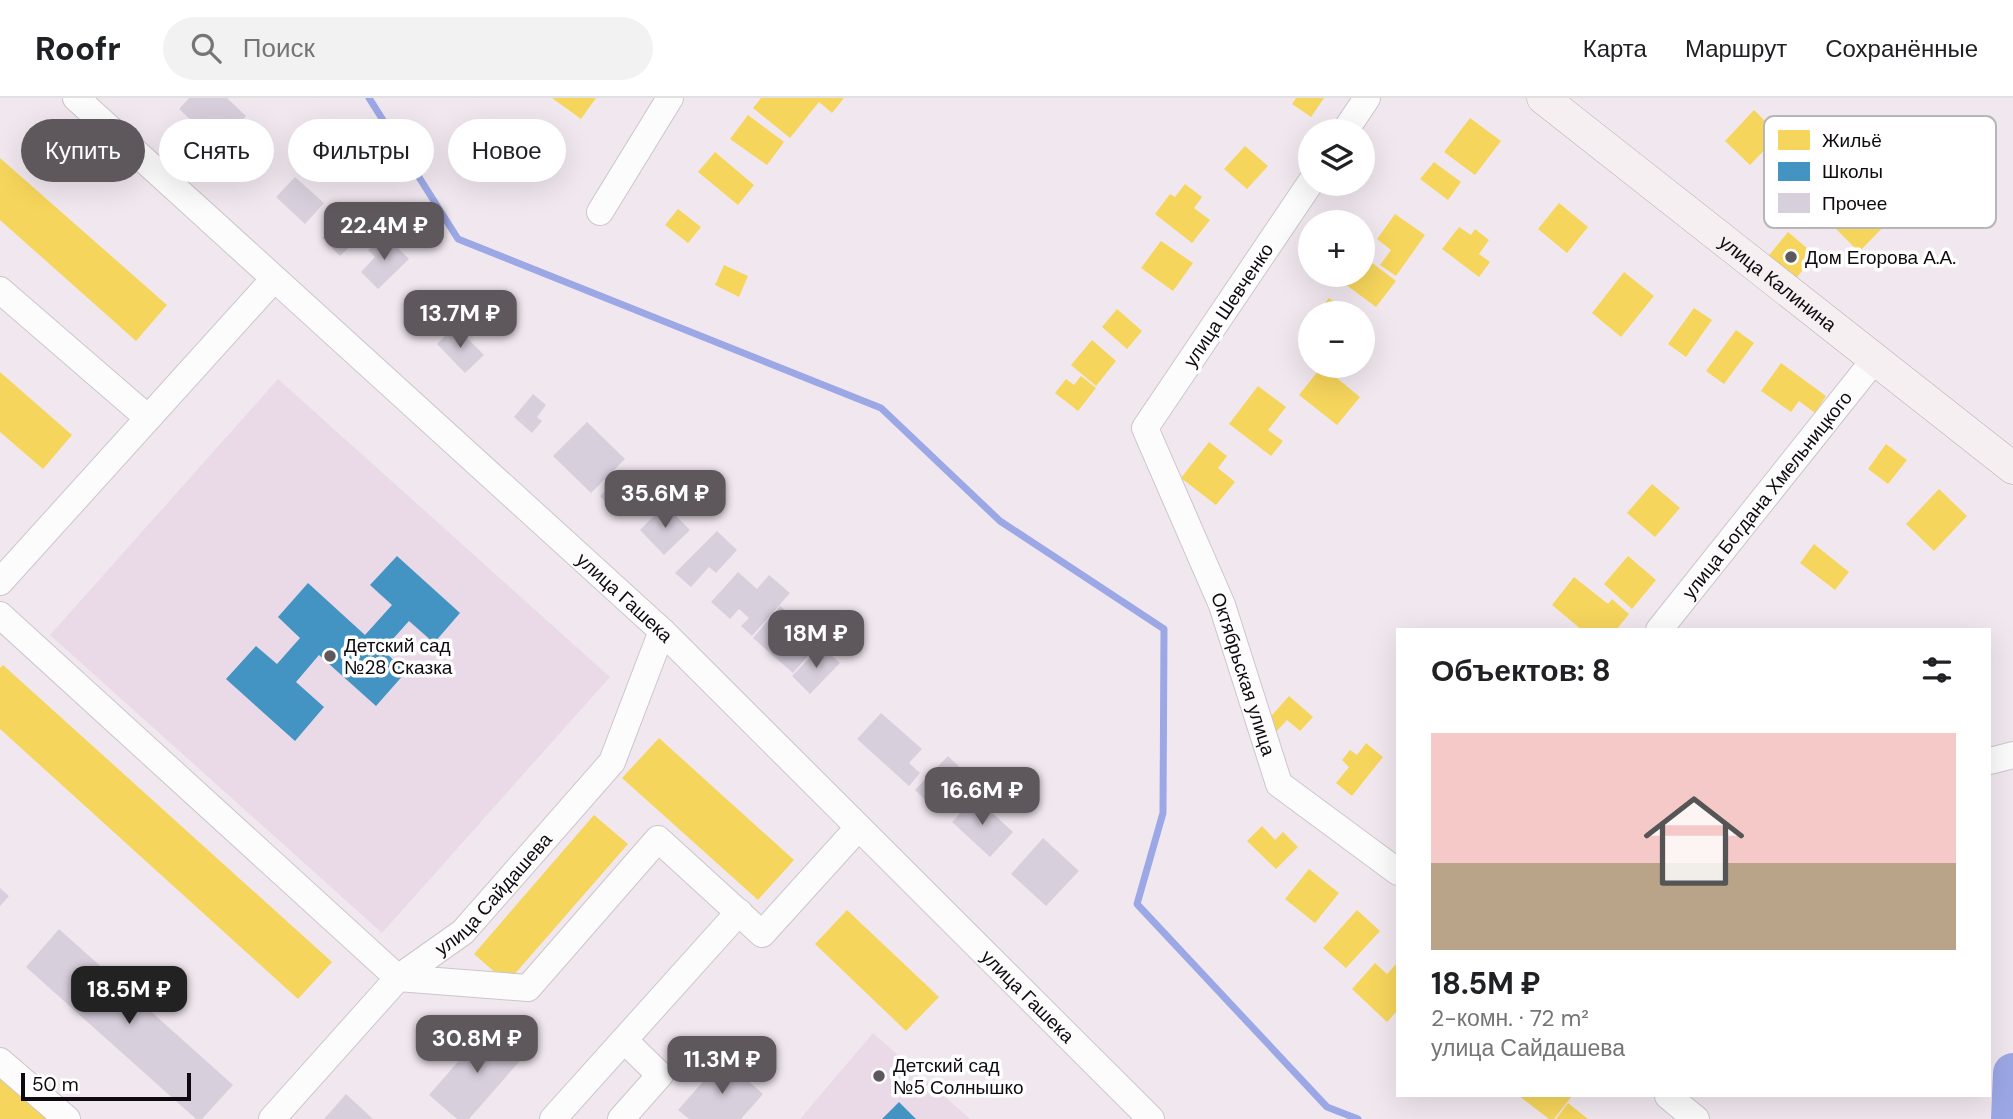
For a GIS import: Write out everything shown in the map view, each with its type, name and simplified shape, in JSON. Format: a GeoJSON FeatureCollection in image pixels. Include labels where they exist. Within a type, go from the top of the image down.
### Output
{"type":"FeatureCollection","features":[{"type":"Feature","properties":{"kind":"main road","name":"улица Калинина"},"geometry":{"type":"LineString","coordinates":[[1543,98],[2013,468]]}},
{"type":"Feature","properties":{"kind":"street","name":"улица Гашека"},"geometry":{"type":"LineString","coordinates":[[76,98],[662,631],[1151,1119]]}},
{"type":"Feature","properties":{"kind":"street"},"geometry":{"type":"LineString","coordinates":[[600,212],[670,98]]}},
{"type":"Feature","properties":{"kind":"street"},"geometry":{"type":"LineString","coordinates":[[1353,119],[1367,98]]}},
{"type":"Feature","properties":{"kind":"street","name":"улица Шевченко"},"geometry":{"type":"LineString","coordinates":[[1146,428],[1302,196]]}},
{"type":"Feature","properties":{"kind":"street"},"geometry":{"type":"LineString","coordinates":[[0,582],[273,279]]}},
{"type":"Feature","properties":{"kind":"street"},"geometry":{"type":"LineString","coordinates":[[0,290],[148,418]]}},
{"type":"Feature","properties":{"kind":"street","name":"улица Богдана Хмельницкого"},"geometry":{"type":"LineString","coordinates":[[1660,628],[1875,359]]}},
{"type":"Feature","properties":{"kind":"street","name":"Октябрьская улица"},"geometry":{"type":"LineString","coordinates":[[1146,428],[1222,605],[1279,784],[1396,871]]}},
{"type":"Feature","properties":{"kind":"street"},"geometry":{"type":"LineString","coordinates":[[0,615],[398,978],[528,988],[658,839],[762,934],[858,828]]}},
{"type":"Feature","properties":{"kind":"street","name":"улица Сайдашева"},"geometry":{"type":"LineString","coordinates":[[272,1119],[398,978],[463,932],[611,762],[662,631]]}},
{"type":"Feature","properties":{"kind":"street"},"geometry":{"type":"LineString","coordinates":[[1991,761],[2013,755]]}},
{"type":"Feature","properties":{"kind":"street"},"geometry":{"type":"LineString","coordinates":[[553,1119],[738,912]]}},
{"type":"Feature","properties":{"kind":"street"},"geometry":{"type":"LineString","coordinates":[[621,1119],[660,1075],[624,1040]]}},
{"type":"Feature","properties":{"kind":"street"},"geometry":{"type":"LineString","coordinates":[[0,1061],[68,1119]]}},
{"type":"Feature","properties":{"kind":"street"},"geometry":{"type":"LineString","coordinates":[[1669,1097],[1696,1119]]}},
{"type":"Feature","properties":{"kind":"shaded area","name":"Детский сад №28 Сказка"},"geometry":{"type":"Polygon","coordinates":[[[278,379],[610,677],[382,933],[50,635],[278,379]]]}},
{"type":"Feature","properties":{"kind":"shaded area","name":"Детский сад №5 Солнышко"},"geometry":{"type":"Polygon","coordinates":[[[873,1033],[970,1119],[800,1119],[873,1033]]]}},
{"type":"Feature","properties":{"kind":"building: Жильё"},"geometry":{"type":"Polygon","coordinates":[[[552,98],[596,98],[581,119],[552,98]]]}},
{"type":"Feature","properties":{"kind":"building: Жильё"},"geometry":{"type":"Polygon","coordinates":[[[761,98],[844,98],[832,113],[819,102],[790,138],[753,108],[761,98]]]}},
{"type":"Feature","properties":{"kind":"building: Жильё"},"geometry":{"type":"Polygon","coordinates":[[[1296,98],[1324,98],[1311,117],[1292,104],[1296,98]]]}},
{"type":"Feature","properties":{"kind":"building: Жильё"},"geometry":{"type":"Polygon","coordinates":[[[1754,110],[1764,120],[1764,151],[1750,165],[1725,141],[1754,110]]]}},
{"type":"Feature","properties":{"kind":"building: Жильё"},"geometry":{"type":"Polygon","coordinates":[[[748,115],[784,142],[767,165],[730,139],[748,115]]]}},
{"type":"Feature","properties":{"kind":"building: Жильё"},"geometry":{"type":"Polygon","coordinates":[[[1470,118],[1501,141],[1475,175],[1444,152],[1470,118]]]}},
{"type":"Feature","properties":{"kind":"building: Жильё"},"geometry":{"type":"Polygon","coordinates":[[[1245,146],[1268,166],[1247,189],[1224,169],[1245,146]]]}},
{"type":"Feature","properties":{"kind":"building: Жильё"},"geometry":{"type":"Polygon","coordinates":[[[715,152],[754,185],[738,205],[698,172],[715,152]]]}},
{"type":"Feature","properties":{"kind":"building: Жильё"},"geometry":{"type":"Polygon","coordinates":[[[0,158],[21,176],[21,182],[27,182],[167,305],[136,341],[0,220],[0,158]]]}},
{"type":"Feature","properties":{"kind":"building: Жильё"},"geometry":{"type":"Polygon","coordinates":[[[1434,162],[1461,182],[1448,200],[1420,179],[1434,162]]]}},
{"type":"Feature","properties":{"kind":"building: Жильё"},"geometry":{"type":"Polygon","coordinates":[[[1185,184],[1202,197],[1194,208],[1210,220],[1192,243],[1155,214],[1170,194],[1175,197],[1185,184]]]}},
{"type":"Feature","properties":{"kind":"building: Жильё"},"geometry":{"type":"Polygon","coordinates":[[[1559,203],[1588,227],[1567,253],[1538,229],[1559,203]]]}},
{"type":"Feature","properties":{"kind":"building: Жильё"},"geometry":{"type":"Polygon","coordinates":[[[678,209],[701,227],[688,243],[665,225],[678,209]]]}},
{"type":"Feature","properties":{"kind":"building: Жильё"},"geometry":{"type":"Polygon","coordinates":[[[1395,214],[1425,235],[1396,276],[1380,265],[1391,250],[1377,239],[1395,214]]]}},
{"type":"Feature","properties":{"kind":"building: Жильё"},"geometry":{"type":"Polygon","coordinates":[[[1459,227],[1471,235],[1475,229],[1489,240],[1479,254],[1490,262],[1479,277],[1442,249],[1459,227]]]}},
{"type":"Feature","properties":{"kind":"building: Жильё"},"geometry":{"type":"Polygon","coordinates":[[[1835,228],[1882,228],[1859,252],[1835,228]]]}},
{"type":"Feature","properties":{"kind":"building: Жильё","name":"Дом Егорова А.А."},"geometry":{"type":"Polygon","coordinates":[[[1788,232],[1815,255],[1794,281],[1766,259],[1788,232]]]}},
{"type":"Feature","properties":{"kind":"building: Жильё"},"geometry":{"type":"Polygon","coordinates":[[[1161,241],[1193,263],[1173,291],[1141,268],[1161,241]]]}},
{"type":"Feature","properties":{"kind":"building: Жильё"},"geometry":{"type":"Polygon","coordinates":[[[724,265],[748,276],[739,297],[715,285],[724,265]]]}},
{"type":"Feature","properties":{"kind":"building: Жильё"},"geometry":{"type":"Polygon","coordinates":[[[1375,265],[1396,281],[1376,307],[1375,301],[1368,301],[1349,287],[1375,287],[1375,265]]]}},
{"type":"Feature","properties":{"kind":"building: Жильё"},"geometry":{"type":"Polygon","coordinates":[[[1624,272],[1654,296],[1621,337],[1592,313],[1624,272]]]}},
{"type":"Feature","properties":{"kind":"building: Жильё"},"geometry":{"type":"Polygon","coordinates":[[[1694,308],[1712,320],[1686,357],[1668,344],[1694,308]]]}},
{"type":"Feature","properties":{"kind":"building: Жильё"},"geometry":{"type":"Polygon","coordinates":[[[1117,309],[1142,331],[1127,349],[1102,327],[1117,309]]]}},
{"type":"Feature","properties":{"kind":"building: Жильё"},"geometry":{"type":"Polygon","coordinates":[[[1736,330],[1754,343],[1724,384],[1706,371],[1736,330]]]}},
{"type":"Feature","properties":{"kind":"building: Жильё"},"geometry":{"type":"Polygon","coordinates":[[[1092,340],[1116,361],[1096,386],[1071,365],[1092,340]]]}},
{"type":"Feature","properties":{"kind":"building: Жильё"},"geometry":{"type":"Polygon","coordinates":[[[1781,363],[1826,396],[1815,413],[1799,401],[1791,412],[1761,391],[1781,363]]]}},
{"type":"Feature","properties":{"kind":"building: Жильё"},"geometry":{"type":"Polygon","coordinates":[[[0,372],[72,435],[43,469],[0,432],[0,372]]]}},
{"type":"Feature","properties":{"kind":"building: Жильё"},"geometry":{"type":"Polygon","coordinates":[[[1081,376],[1096,388],[1078,411],[1055,393],[1066,379],[1074,385],[1081,376]]]}},
{"type":"Feature","properties":{"kind":"building: Жильё"},"geometry":{"type":"Polygon","coordinates":[[[1312,378],[1337,378],[1360,397],[1337,425],[1299,395],[1312,378]]]}},
{"type":"Feature","properties":{"kind":"building: Жильё"},"geometry":{"type":"Polygon","coordinates":[[[1258,386],[1286,407],[1268,430],[1283,441],[1271,456],[1229,424],[1258,386]]]}},
{"type":"Feature","properties":{"kind":"building: Жильё"},"geometry":{"type":"Polygon","coordinates":[[[1209,442],[1227,456],[1218,468],[1235,482],[1216,505],[1181,478],[1209,442]]]}},
{"type":"Feature","properties":{"kind":"building: Жильё"},"geometry":{"type":"Polygon","coordinates":[[[1886,444],[1907,460],[1888,484],[1868,469],[1886,444]]]}},
{"type":"Feature","properties":{"kind":"building: Жильё"},"geometry":{"type":"Polygon","coordinates":[[[1652,484],[1680,508],[1655,537],[1627,513],[1652,484]]]}},
{"type":"Feature","properties":{"kind":"building: Жильё"},"geometry":{"type":"Polygon","coordinates":[[[1939,489],[1967,516],[1934,551],[1906,524],[1939,489]]]}},
{"type":"Feature","properties":{"kind":"building: Жильё"},"geometry":{"type":"Polygon","coordinates":[[[1814,544],[1849,572],[1835,590],[1800,563],[1814,544]]]}},
{"type":"Feature","properties":{"kind":"building: Жильё"},"geometry":{"type":"Polygon","coordinates":[[[1628,556],[1656,580],[1632,609],[1604,584],[1628,556]]]}},
{"type":"Feature","properties":{"kind":"building: Жильё"},"geometry":{"type":"Polygon","coordinates":[[[1574,577],[1608,604],[1612,599],[1629,614],[1618,628],[1580,628],[1552,605],[1574,577]]]}},
{"type":"Feature","properties":{"kind":"building: Жильё"},"geometry":{"type":"Polygon","coordinates":[[[3,665],[332,962],[298,999],[0,729],[0,668],[3,665]]]}},
{"type":"Feature","properties":{"kind":"building: Жильё"},"geometry":{"type":"Polygon","coordinates":[[[1289,696],[1313,717],[1300,731],[1287,720],[1276,732],[1266,722],[1289,696]]]}},
{"type":"Feature","properties":{"kind":"building: Жильё"},"geometry":{"type":"Polygon","coordinates":[[[659,738],[794,860],[758,900],[622,778],[659,738]]]}},
{"type":"Feature","properties":{"kind":"building: Жильё"},"geometry":{"type":"Polygon","coordinates":[[[1366,743],[1383,757],[1352,796],[1336,783],[1349,767],[1342,760],[1350,750],[1357,755],[1366,743]]]}},
{"type":"Feature","properties":{"kind":"building: Жильё"},"geometry":{"type":"Polygon","coordinates":[[[594,815],[628,844],[507,983],[474,954],[594,815]]]}},
{"type":"Feature","properties":{"kind":"building: Жильё"},"geometry":{"type":"Polygon","coordinates":[[[1262,826],[1275,840],[1283,832],[1298,847],[1276,869],[1247,841],[1262,826]]]}},
{"type":"Feature","properties":{"kind":"building: Жильё"},"geometry":{"type":"Polygon","coordinates":[[[1309,869],[1339,893],[1315,923],[1285,899],[1309,869]]]}},
{"type":"Feature","properties":{"kind":"building: Жильё"},"geometry":{"type":"Polygon","coordinates":[[[847,910],[939,997],[906,1031],[815,944],[847,910]]]}},
{"type":"Feature","properties":{"kind":"building: Жильё"},"geometry":{"type":"Polygon","coordinates":[[[1357,910],[1380,931],[1346,968],[1323,948],[1357,910]]]}},
{"type":"Feature","properties":{"kind":"building: Жильё"},"geometry":{"type":"Polygon","coordinates":[[[1375,963],[1387,974],[1396,964],[1396,1012],[1387,1022],[1352,989],[1375,963]]]}},
{"type":"Feature","properties":{"kind":"building: Жильё"},"geometry":{"type":"Polygon","coordinates":[[[0,1074],[49,1119],[0,1119],[0,1074]]]}},
{"type":"Feature","properties":{"kind":"building: Жильё"},"geometry":{"type":"Polygon","coordinates":[[[1520,1097],[1571,1097],[1554,1119],[1549,1119],[1520,1097]]]}},
{"type":"Feature","properties":{"kind":"building: Жильё"},"geometry":{"type":"Polygon","coordinates":[[[1568,1103],[1588,1119],[1556,1119],[1568,1103]]]}},
{"type":"Feature","properties":{"kind":"building: Школы"},"geometry":{"type":"Polygon","coordinates":[[[397,556],[460,613],[434,643],[409,621],[383,650],[406,672],[376,706],[319,655],[296,682],[324,707],[295,741],[226,679],[256,646],[277,664],[300,638],[278,617],[308,583],[365,635],[392,605],[370,585],[397,556]]]}},
{"type":"Feature","properties":{"kind":"building: Школы"},"geometry":{"type":"Polygon","coordinates":[[[899,1102],[916,1119],[882,1119],[899,1102]]]}},
{"type":"Feature","properties":{"kind":"building: Прочее"},"geometry":{"type":"Polygon","coordinates":[[[189,98],[227,98],[246,116],[243,119],[190,119],[179,109],[189,98]]]}},
{"type":"Feature","properties":{"kind":"building: Прочее"},"geometry":{"type":"Polygon","coordinates":[[[290,182],[301,182],[324,203],[305,224],[276,197],[290,182]]]}},
{"type":"Feature","properties":{"kind":"building: Прочее"},"geometry":{"type":"Polygon","coordinates":[[[350,210],[368,229],[340,256],[322,238],[350,210]]]}},
{"type":"Feature","properties":{"kind":"building: Прочее"},"geometry":{"type":"Polygon","coordinates":[[[388,238],[409,259],[378,289],[361,272],[375,257],[368,250],[378,240],[382,243],[388,238]]]}},
{"type":"Feature","properties":{"kind":"building: Прочее"},"geometry":{"type":"Polygon","coordinates":[[[455,326],[484,355],[465,373],[437,344],[455,326]]]}},
{"type":"Feature","properties":{"kind":"building: Прочее"},"geometry":{"type":"Polygon","coordinates":[[[533,394],[546,405],[537,417],[542,421],[532,433],[514,417],[533,394]]]}},
{"type":"Feature","properties":{"kind":"building: Прочее"},"geometry":{"type":"Polygon","coordinates":[[[587,422],[625,459],[591,493],[553,456],[587,422]]]}},
{"type":"Feature","properties":{"kind":"building: Прочее"},"geometry":{"type":"Polygon","coordinates":[[[626,471],[646,493],[620,517],[600,496],[626,471]]]}},
{"type":"Feature","properties":{"kind":"building: Прочее"},"geometry":{"type":"Polygon","coordinates":[[[665,505],[690,530],[664,555],[640,530],[665,505]]]}},
{"type":"Feature","properties":{"kind":"building: Прочее"},"geometry":{"type":"Polygon","coordinates":[[[717,531],[737,550],[716,573],[709,567],[691,587],[675,573],[717,531]]]}},
{"type":"Feature","properties":{"kind":"building: Прочее"},"geometry":{"type":"Polygon","coordinates":[[[738,572],[757,589],[769,575],[790,593],[752,636],[741,626],[749,618],[739,609],[730,619],[711,602],[738,572]]]}},
{"type":"Feature","properties":{"kind":"building: Прочее"},"geometry":{"type":"Polygon","coordinates":[[[780,606],[806,628],[816,618],[830,630],[793,673],[753,638],[780,606]]]}},
{"type":"Feature","properties":{"kind":"building: Прочее"},"geometry":{"type":"Polygon","coordinates":[[[821,646],[840,663],[810,694],[792,676],[821,646]]]}},
{"type":"Feature","properties":{"kind":"building: Прочее"},"geometry":{"type":"Polygon","coordinates":[[[881,713],[922,749],[909,763],[920,773],[909,786],[857,739],[881,713]]]}},
{"type":"Feature","properties":{"kind":"building: Прочее"},"geometry":{"type":"Polygon","coordinates":[[[948,756],[981,788],[967,803],[953,790],[935,809],[915,790],[948,756]]]}},
{"type":"Feature","properties":{"kind":"building: Прочее"},"geometry":{"type":"Polygon","coordinates":[[[975,797],[1013,832],[990,857],[952,822],[975,797]]]}},
{"type":"Feature","properties":{"kind":"building: Прочее"},"geometry":{"type":"Polygon","coordinates":[[[1043,838],[1079,871],[1046,906],[1011,874],[1043,838]]]}},
{"type":"Feature","properties":{"kind":"building: Прочее"},"geometry":{"type":"Polygon","coordinates":[[[0,888],[9,896],[0,906],[0,888]]]}},
{"type":"Feature","properties":{"kind":"building: Прочее"},"geometry":{"type":"Polygon","coordinates":[[[59,929],[233,1085],[202,1119],[196,1119],[26,967],[59,929]]]}},
{"type":"Feature","properties":{"kind":"building: Прочее"},"geometry":{"type":"Polygon","coordinates":[[[490,1025],[525,1055],[469,1119],[457,1119],[429,1095],[490,1025]]]}},
{"type":"Feature","properties":{"kind":"building: Прочее"},"geometry":{"type":"Polygon","coordinates":[[[723,1059],[763,1094],[741,1119],[689,1119],[678,1110],[723,1059]]]}},
{"type":"Feature","properties":{"kind":"building: Прочее"},"geometry":{"type":"Polygon","coordinates":[[[346,1094],[373,1119],[324,1119],[346,1094]]]}},
{"type":"Feature","properties":{"kind":"waterway"},"geometry":{"type":"LineString","coordinates":[[369,98],[458,239],[881,408],[1000,521],[1164,629],[1163,813],[1137,904],[1327,1107],[1358,1119]]}},
{"type":"Feature","properties":{"kind":"waterway"},"geometry":{"type":"LineString","coordinates":[[2011,1119],[2013,1073]]}},
{"type":"Feature","properties":{"kind":"place","name":"Дом Егорова А.А."},"geometry":{"type":"Point","coordinates":[1791,257]}},
{"type":"Feature","properties":{"kind":"place","name":"Детский сад №28 Сказка"},"geometry":{"type":"Point","coordinates":[330,656]}},
{"type":"Feature","properties":{"kind":"place","name":"Детский сад №5 Солнышко"},"geometry":{"type":"Point","coordinates":[879,1076]}}]}
